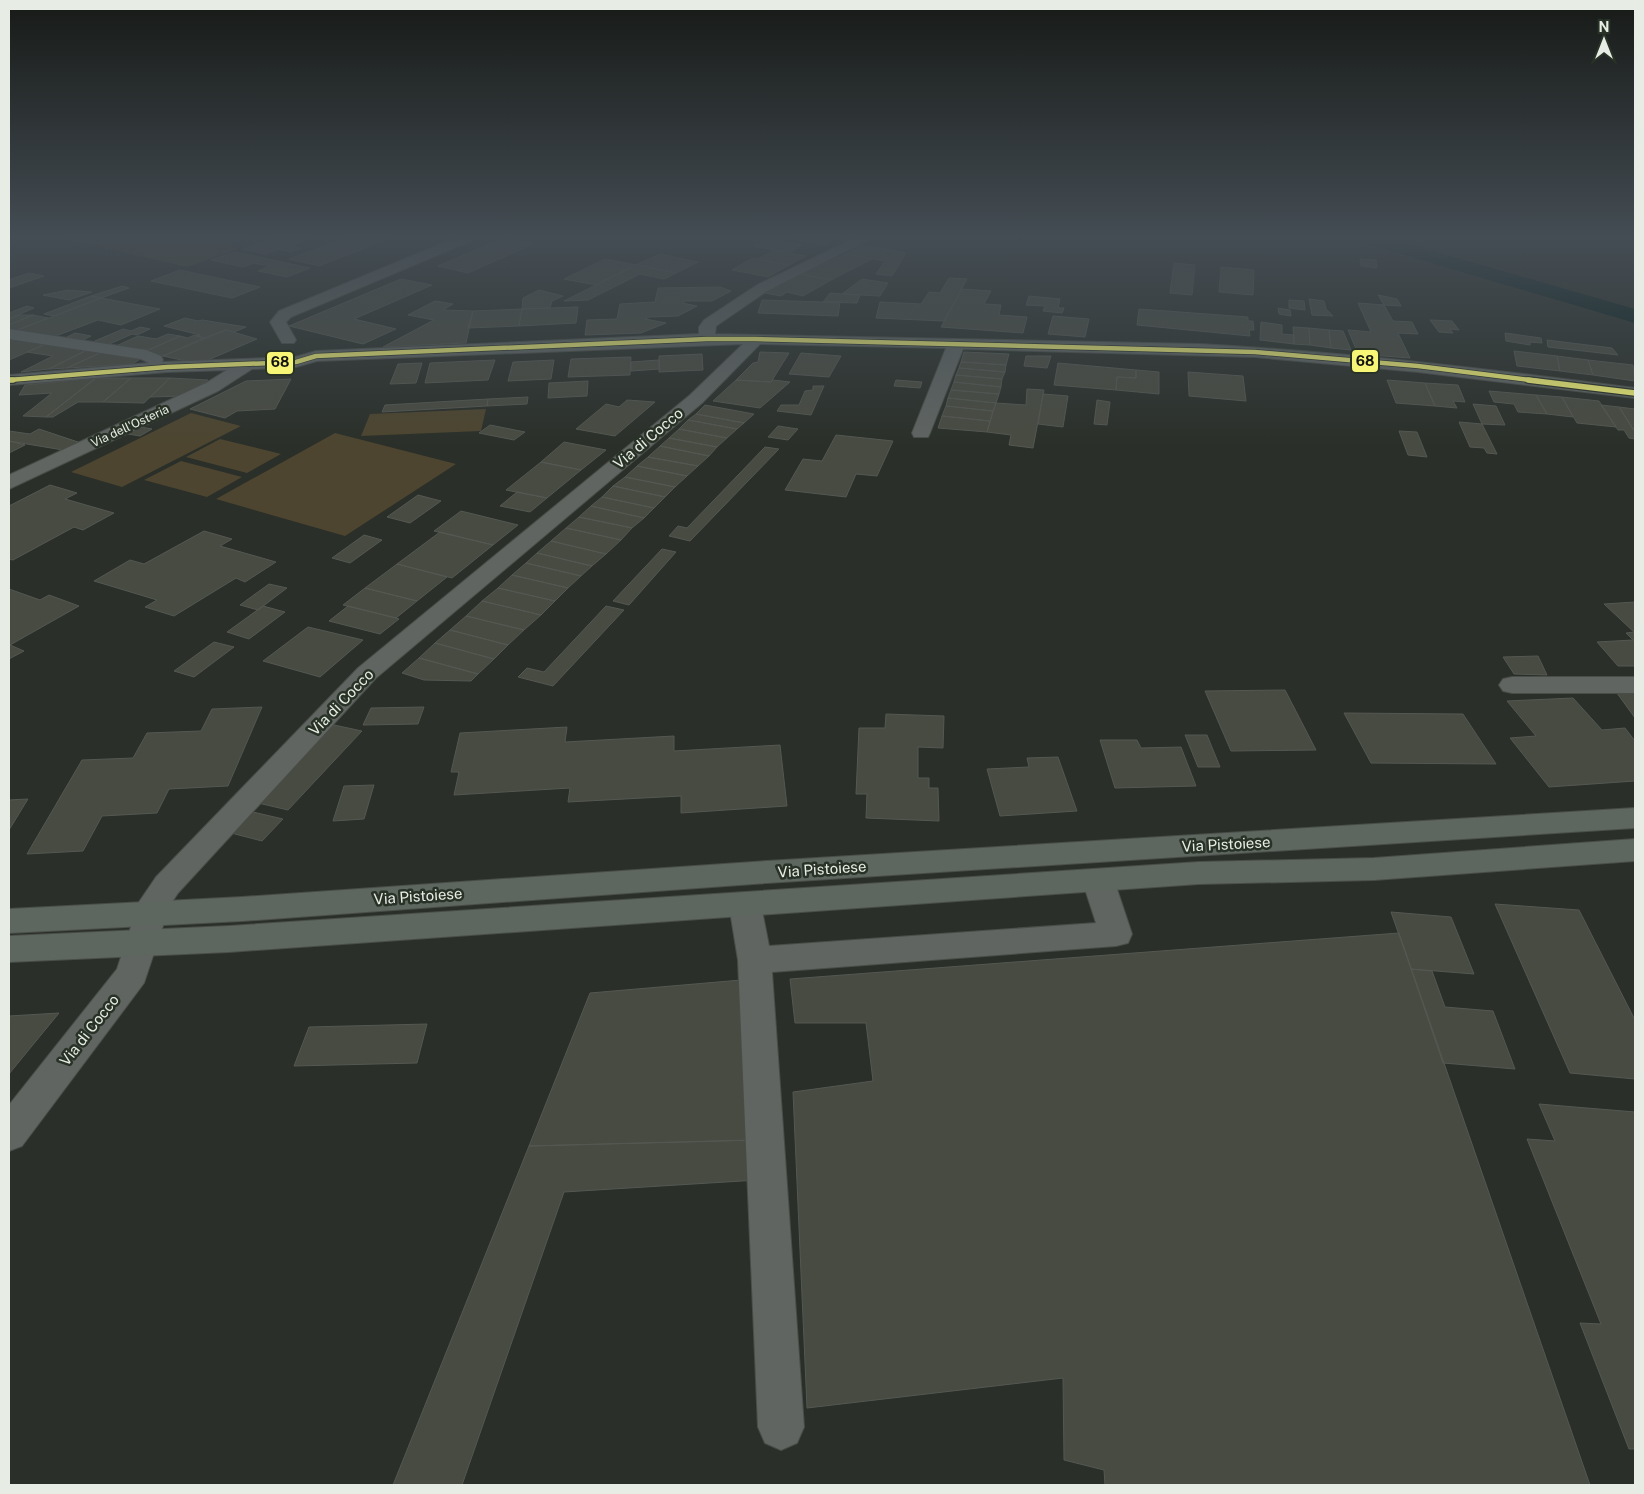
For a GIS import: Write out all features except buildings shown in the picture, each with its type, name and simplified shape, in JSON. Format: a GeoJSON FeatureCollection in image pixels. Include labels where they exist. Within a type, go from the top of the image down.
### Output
{"type":"FeatureCollection","features":[{"type":"Feature","properties":{"kind":"main road","name":"Via Pistoiese"},"geometry":{"type":"LineString","coordinates":[[9,950],[146,928],[1635,818]]}},
{"type":"Feature","properties":{"kind":"main road","name":"Via Pistoiese"},"geometry":{"type":"LineString","coordinates":[[9,921],[146,928],[745,905],[1243,871],[1374,869],[1635,850]]}},
{"type":"Feature","properties":{"kind":"street"},"geometry":{"type":"LineString","coordinates":[[9,380],[167,367],[301,362],[278,322],[285,314],[300,308]]}},
{"type":"Feature","properties":{"kind":"street"},"geometry":{"type":"LineString","coordinates":[[708,339],[706,328],[732,308]]}},
{"type":"Feature","properties":{"kind":"street"},"geometry":{"type":"LineString","coordinates":[[9,334],[146,355],[167,367]]}},
{"type":"Feature","properties":{"kind":"street"},"geometry":{"type":"LineString","coordinates":[[248,364],[239,363],[238,360],[291,344],[755,339],[1200,348],[1265,352],[1470,372],[1635,393]]}},
{"type":"Feature","properties":{"kind":"street","name":"Via di Cocco"},"geometry":{"type":"LineString","coordinates":[[9,1134],[132,974],[155,902],[167,885],[367,673],[696,399],[749,348],[755,339]]}},
{"type":"Feature","properties":{"kind":"street"},"geometry":{"type":"LineString","coordinates":[[921,433],[956,344]]}},
{"type":"Feature","properties":{"kind":"street","name":"Via dell'Osteria"},"geometry":{"type":"LineString","coordinates":[[9,483],[212,387],[248,364]]}},
{"type":"Feature","properties":{"kind":"street"},"geometry":{"type":"LineString","coordinates":[[1512,684],[1635,685]]}},
{"type":"Feature","properties":{"kind":"street"},"geometry":{"type":"LineString","coordinates":[[755,960],[1116,934],[1098,880]]}},
{"type":"Feature","properties":{"kind":"street"},"geometry":{"type":"LineString","coordinates":[[745,905],[755,960],[781,1427]]}},
{"type":"Feature","properties":{"kind":"shaded area"},"geometry":{"type":"Polygon","coordinates":[[[486,409],[481,431],[361,436],[370,414],[486,409]]]}},
{"type":"Feature","properties":{"kind":"shaded area"},"geometry":{"type":"Polygon","coordinates":[[[191,413],[241,426],[122,487],[71,472],[191,413]]]}},
{"type":"Feature","properties":{"kind":"shaded area"},"geometry":{"type":"Polygon","coordinates":[[[335,433],[456,464],[345,536],[216,499],[335,433]]]}},
{"type":"Feature","properties":{"kind":"shaded area"},"geometry":{"type":"Polygon","coordinates":[[[220,439],[281,454],[247,473],[186,457],[220,439]]]}},
{"type":"Feature","properties":{"kind":"shaded area"},"geometry":{"type":"Polygon","coordinates":[[[181,461],[242,477],[207,497],[144,480],[181,461]]]}},
{"type":"Feature","properties":{"kind":"waterway"},"geometry":{"type":"LineString","coordinates":[[1607,308],[1635,316]]}},
{"type":"Feature","properties":{"kind":"transit line","name":"68"},"geometry":{"type":"LineString","coordinates":[[9,380],[167,367],[296,362],[316,356],[707,339],[755,339],[1255,352],[1418,366],[1635,393]]}}]}
